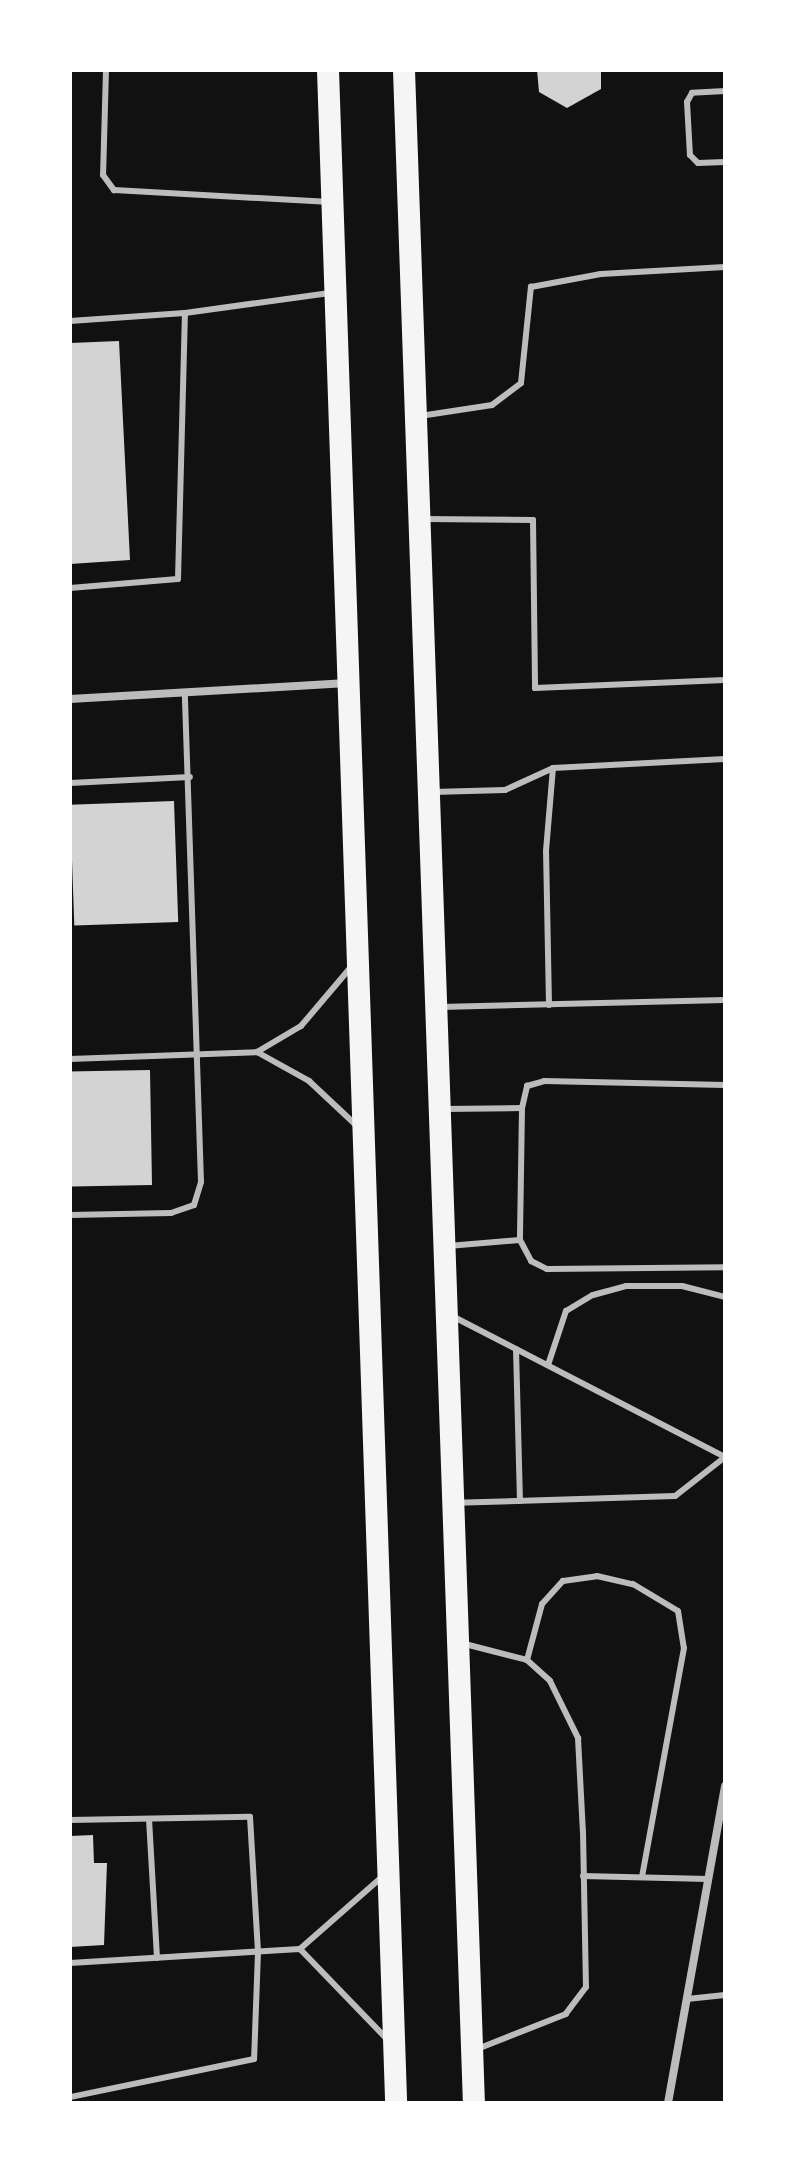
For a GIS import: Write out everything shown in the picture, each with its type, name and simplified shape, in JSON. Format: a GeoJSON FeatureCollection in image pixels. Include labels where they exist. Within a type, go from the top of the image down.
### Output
{"type":"FeatureCollection","features":[{"type":"Feature","properties":{"kind":"highway"},"geometry":{"type":"LineString","coordinates":[[328,70],[396,2103]]}},
{"type":"Feature","properties":{"kind":"highway"},"geometry":{"type":"LineString","coordinates":[[404,70],[474,2103]]}},
{"type":"Feature","properties":{"kind":"street"},"geometry":{"type":"LineString","coordinates":[[70,699],[348,683]]}},
{"type":"Feature","properties":{"kind":"street"},"geometry":{"type":"LineString","coordinates":[[668,2103],[725,1786]]}},
{"type":"Feature","properties":{"kind":"lane"},"geometry":{"type":"LineString","coordinates":[[106,70],[103,175],[114,190],[332,202]]}},
{"type":"Feature","properties":{"kind":"lane"},"geometry":{"type":"LineString","coordinates":[[725,91],[692,93],[687,102],[690,155],[698,163],[725,162]]}},
{"type":"Feature","properties":{"kind":"lane"},"geometry":{"type":"LineString","coordinates":[[416,417],[492,405],[521,383],[531,287],[601,274],[725,267]]}},
{"type":"Feature","properties":{"kind":"lane"},"geometry":{"type":"LineString","coordinates":[[70,321],[185,313],[335,292]]}},
{"type":"Feature","properties":{"kind":"lane"},"geometry":{"type":"LineString","coordinates":[[70,588],[178,579],[185,313]]}},
{"type":"Feature","properties":{"kind":"lane"},"geometry":{"type":"LineString","coordinates":[[420,519],[533,520],[535,688],[725,680]]}},
{"type":"Feature","properties":{"kind":"lane"},"geometry":{"type":"LineString","coordinates":[[70,1215],[171,1213],[194,1205],[201,1182],[185,693]]}},
{"type":"Feature","properties":{"kind":"lane"},"geometry":{"type":"LineString","coordinates":[[429,792],[505,790],[553,768],[725,759]]}},
{"type":"Feature","properties":{"kind":"lane"},"geometry":{"type":"LineString","coordinates":[[549,1005],[546,851],[553,768]]}},
{"type":"Feature","properties":{"kind":"lane"},"geometry":{"type":"LineString","coordinates":[[70,783],[190,777]]}},
{"type":"Feature","properties":{"kind":"lane"},"geometry":{"type":"LineString","coordinates":[[70,1059],[257,1052],[282,1040],[321,1008],[357,958]]}},
{"type":"Feature","properties":{"kind":"lane"},"geometry":{"type":"LineString","coordinates":[[436,1008],[725,1000]]}},
{"type":"Feature","properties":{"kind":"lane"},"geometry":{"type":"LineString","coordinates":[[257,1052],[309,1081],[363,1133]]}},
{"type":"Feature","properties":{"kind":"lane"},"geometry":{"type":"LineString","coordinates":[[725,1085],[544,1081],[527,1086],[522,1108],[520,1240],[531,1261],[547,1269],[725,1267]]}},
{"type":"Feature","properties":{"kind":"lane"},"geometry":{"type":"LineString","coordinates":[[440,1110],[522,1108]]}},
{"type":"Feature","properties":{"kind":"lane"},"geometry":{"type":"LineString","coordinates":[[445,1246],[520,1240]]}},
{"type":"Feature","properties":{"kind":"lane"},"geometry":{"type":"LineString","coordinates":[[548,1365],[566,1311],[593,1295],[626,1286],[682,1286],[725,1297]]}},
{"type":"Feature","properties":{"kind":"lane"},"geometry":{"type":"LineString","coordinates":[[447,1314],[725,1456],[675,1496],[453,1503]]}},
{"type":"Feature","properties":{"kind":"lane"},"geometry":{"type":"LineString","coordinates":[[516,1349],[520,1501]]}},
{"type":"Feature","properties":{"kind":"lane"},"geometry":{"type":"LineString","coordinates":[[527,1660],[542,1604],[563,1581],[597,1576],[633,1584],[678,1611],[684,1648],[642,1877]]}},
{"type":"Feature","properties":{"kind":"lane"},"geometry":{"type":"LineString","coordinates":[[458,1642],[527,1660],[550,1681],[578,1738],[583,1876],[586,1987],[566,2014],[472,2050]]}},
{"type":"Feature","properties":{"kind":"lane"},"geometry":{"type":"LineString","coordinates":[[70,1820],[250,1817],[258,1952],[254,2059],[70,2097]]}},
{"type":"Feature","properties":{"kind":"lane"},"geometry":{"type":"LineString","coordinates":[[149,1819],[157,1958]]}},
{"type":"Feature","properties":{"kind":"lane"},"geometry":{"type":"LineString","coordinates":[[70,1963],[300,1949],[388,1871]]}},
{"type":"Feature","properties":{"kind":"lane"},"geometry":{"type":"LineString","coordinates":[[583,1876],[708,1879]]}},
{"type":"Feature","properties":{"kind":"lane"},"geometry":{"type":"LineString","coordinates":[[300,1949],[394,2046]]}},
{"type":"Feature","properties":{"kind":"lane"},"geometry":{"type":"LineString","coordinates":[[687,1999],[725,1995]]}},
{"type":"Feature","properties":{"kind":"building"},"geometry":{"type":"Polygon","coordinates":[[[537,70],[601,70],[601,89],[567,108],[539,92],[537,70]]]}},
{"type":"Feature","properties":{"kind":"building"},"geometry":{"type":"Polygon","coordinates":[[[119,341],[130,560],[70,564],[70,343],[119,341]]]}},
{"type":"Feature","properties":{"kind":"building"},"geometry":{"type":"Polygon","coordinates":[[[174,801],[178,922],[74,926],[70,805],[174,801]]]}},
{"type":"Feature","properties":{"kind":"building"},"geometry":{"type":"Polygon","coordinates":[[[150,1070],[152,1185],[72,1186],[70,1071],[150,1070]]]}},
{"type":"Feature","properties":{"kind":"building"},"geometry":{"type":"Polygon","coordinates":[[[93,1835],[94,1863],[107,1863],[104,1945],[70,1947],[70,1836],[93,1835]]]}}]}
